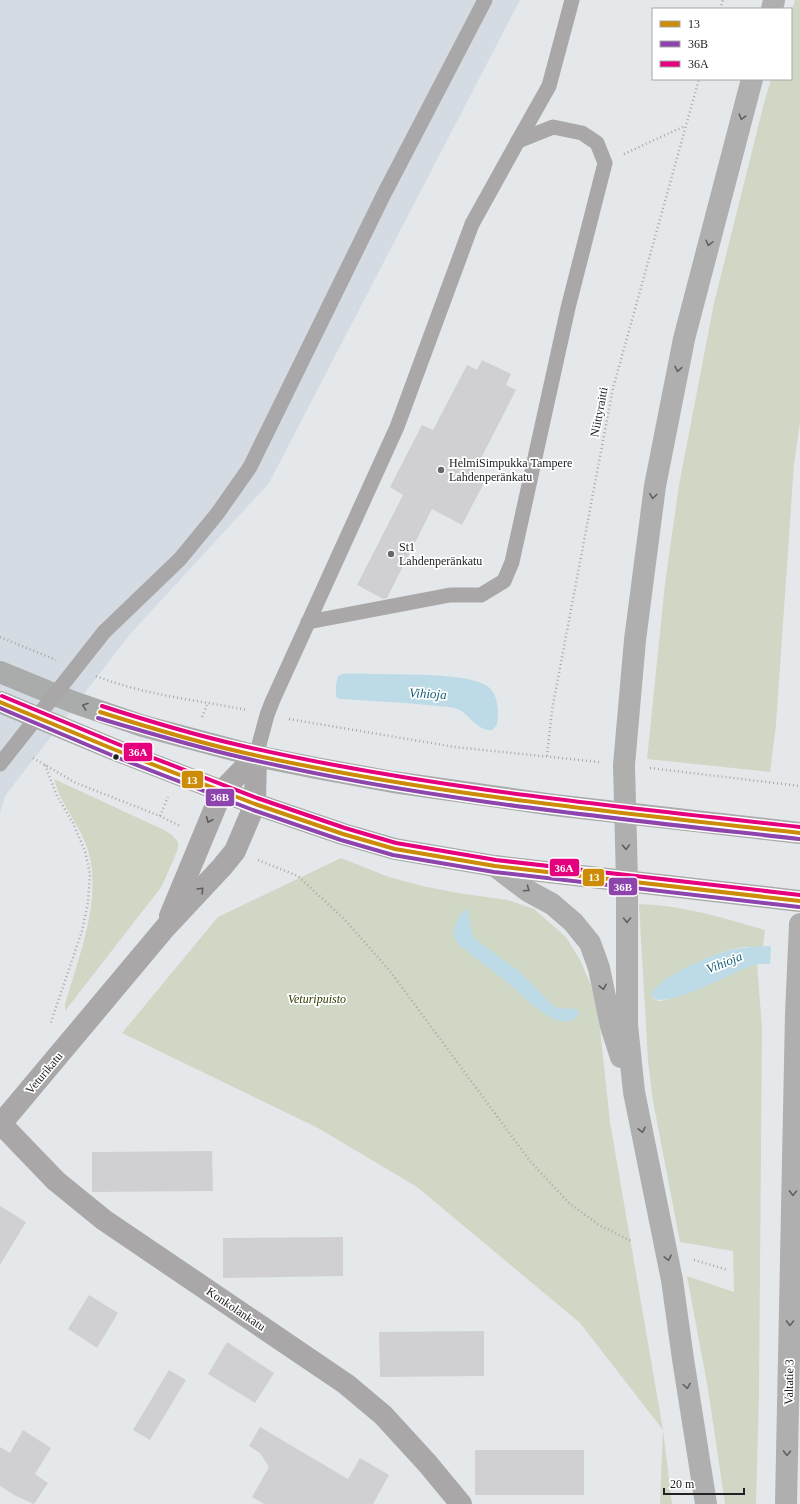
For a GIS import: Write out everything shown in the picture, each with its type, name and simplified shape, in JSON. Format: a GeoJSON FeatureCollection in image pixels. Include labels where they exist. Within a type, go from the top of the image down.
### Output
{"type":"FeatureCollection","features":[{"type":"Feature","properties":{"kind":"highway"},"geometry":{"type":"LineString","coordinates":[[706,1504],[672,1280],[634,1092],[626,1025],[627,881],[624,765],[635,640],[655,486],[684,339],[752,80]]}},
{"type":"Feature","properties":{"kind":"highway"},"geometry":{"type":"LineString","coordinates":[[495,866],[528,891],[552,904],[573,922],[590,943],[598,968],[610,1026],[634,1092]]}},
{"type":"Feature","properties":{"kind":"highway","name":"Valtatie 3"},"geometry":{"type":"LineString","coordinates":[[786,1504],[796,1014],[800,924]]}},
{"type":"Feature","properties":{"kind":"main road"},"geometry":{"type":"LineString","coordinates":[[0,672],[73,702],[142,726],[256,756],[393,782],[625,813],[800,833]]}},
{"type":"Feature","properties":{"kind":"main road"},"geometry":{"type":"LineString","coordinates":[[0,702],[118,751],[255,804],[343,834],[395,849],[495,866],[800,901]]}},
{"type":"Feature","properties":{"kind":"street","name":"Veturikatu"},"geometry":{"type":"LineString","coordinates":[[164,928],[222,791],[256,756]]}},
{"type":"Feature","properties":{"kind":"street","name":"Veturikatu"},"geometry":{"type":"LineString","coordinates":[[1,1124],[164,928],[222,867],[235,851],[255,804],[256,756]]}},
{"type":"Feature","properties":{"kind":"street","name":"Konkolankatu"},"geometry":{"type":"LineString","coordinates":[[1,1124],[56,1181],[104,1220],[346,1384],[383,1415],[427,1463],[461,1504]]}},
{"type":"Feature","properties":{"kind":"lane"},"geometry":{"type":"LineString","coordinates":[[0,764],[104,632],[180,559],[217,514],[250,467],[384,194],[485,0]]}},
{"type":"Feature","properties":{"kind":"lane"},"geometry":{"type":"LineString","coordinates":[[256,756],[267,715],[397,427],[472,224],[549,86],[572,0]]}},
{"type":"Feature","properties":{"kind":"lane"},"geometry":{"type":"LineString","coordinates":[[308,622],[450,595],[480,595],[504,581],[512,562],[568,308],[605,163],[597,143],[582,133],[553,127],[518,141]]}},
{"type":"Feature","properties":{"kind":"path","name":"Niittyraitti"},"geometry":{"type":"LineString","coordinates":[[547,756],[552,710],[613,388],[699,80]]}},
{"type":"Feature","properties":{"kind":"path"},"geometry":{"type":"LineString","coordinates":[[605,163],[686,126]]}},
{"type":"Feature","properties":{"kind":"path"},"geometry":{"type":"LineString","coordinates":[[0,636],[63,662]]}},
{"type":"Feature","properties":{"kind":"path"},"geometry":{"type":"LineString","coordinates":[[92,674],[145,691],[208,702],[267,715],[455,747],[547,756],[800,786]]}},
{"type":"Feature","properties":{"kind":"path"},"geometry":{"type":"LineString","coordinates":[[32,757],[76,783],[160,816],[202,837]]}},
{"type":"Feature","properties":{"kind":"path"},"geometry":{"type":"LineString","coordinates":[[45,765],[57,796],[73,823],[85,851],[90,874],[88,903],[82,931],[49,1028]]}},
{"type":"Feature","properties":{"kind":"path"},"geometry":{"type":"LineString","coordinates":[[235,851],[298,876],[346,921],[390,971],[530,1161],[570,1203],[598,1225],[633,1242]]}},
{"type":"Feature","properties":{"kind":"path"},"geometry":{"type":"LineString","coordinates":[[692,1260],[728,1270]]}},
{"type":"Feature","properties":{"kind":"shaded area"},"geometry":{"type":"Polygon","coordinates":[[[0,0],[520,0],[269,483],[131,633],[5,796],[0,813],[0,0]]]}},
{"type":"Feature","properties":{"kind":"green space"},"geometry":{"type":"Polygon","coordinates":[[[795,0],[800,0],[800,423],[794,464],[776,725],[770,772],[647,759],[665,584],[679,485],[714,303],[771,80],[792,80],[792,10],[795,0]]]}},
{"type":"Feature","properties":{"kind":"green space"},"geometry":{"type":"Polygon","coordinates":[[[54,779],[164,830],[172,835],[178,842],[178,849],[162,886],[65,1011],[65,1005],[87,928],[93,888],[92,869],[88,850],[79,829],[60,796],[54,779]]]}},
{"type":"Feature","properties":{"kind":"green space","name":"Veturipuisto"},"geometry":{"type":"Polygon","coordinates":[[[341,858],[389,877],[422,886],[508,900],[534,909],[566,937],[580,960],[591,985],[599,1019],[610,1122],[663,1430],[580,1323],[417,1187],[318,1128],[122,1033],[218,917],[341,858]]]}},
{"type":"Feature","properties":{"kind":"green space"},"geometry":{"type":"Polygon","coordinates":[[[639,904],[687,910],[765,930],[763,947],[744,947],[729,950],[707,958],[673,975],[652,997],[656,1000],[662,1001],[686,994],[736,971],[757,964],[762,1027],[759,1393],[756,1504],[725,1504],[708,1389],[687,1276],[734,1292],[733,1251],[680,1242],[653,1101],[648,1061],[639,904]]]}},
{"type":"Feature","properties":{"kind":"green space"},"geometry":{"type":"Polygon","coordinates":[[[663,1430],[672,1504],[660,1504],[663,1430]]]}},
{"type":"Feature","properties":{"kind":"water","name":"Vihioja"},"geometry":{"type":"Polygon","coordinates":[[[342,674],[436,676],[466,679],[478,682],[491,689],[494,694],[498,709],[497,725],[492,730],[486,730],[477,725],[464,713],[451,707],[340,699],[336,697],[336,684],[338,676],[342,674]]]}},
{"type":"Feature","properties":{"kind":"water"},"geometry":{"type":"Polygon","coordinates":[[[464,910],[468,912],[472,933],[476,940],[519,971],[553,1006],[559,1008],[576,1009],[579,1012],[577,1016],[570,1021],[561,1021],[548,1016],[537,1009],[508,983],[459,945],[456,941],[454,932],[456,922],[464,910]]]}},
{"type":"Feature","properties":{"kind":"water","name":"Vihioja"},"geometry":{"type":"Polygon","coordinates":[[[767,946],[800,950],[800,965],[754,965],[671,999],[659,1000],[652,997],[654,990],[672,975],[711,956],[730,950],[767,946]]]}},
{"type":"Feature","properties":{"kind":"pier"},"geometry":{"type":"Polygon","coordinates":[[[771,945],[800,948],[800,967],[770,966],[771,945]]]}},
{"type":"Feature","properties":{"kind":"building"},"geometry":{"type":"Polygon","coordinates":[[[482,360],[511,374],[506,385],[516,390],[472,476],[484,483],[462,525],[432,509],[387,598],[383,599],[357,585],[403,495],[390,487],[422,425],[433,430],[467,365],[477,370],[482,360]]]}},
{"type":"Feature","properties":{"kind":"building"},"geometry":{"type":"Polygon","coordinates":[[[212,1151],[213,1191],[92,1192],[92,1152],[212,1151]]]}},
{"type":"Feature","properties":{"kind":"building"},"geometry":{"type":"Polygon","coordinates":[[[0,1206],[26,1222],[0,1265],[0,1206]]]}},
{"type":"Feature","properties":{"kind":"building"},"geometry":{"type":"Polygon","coordinates":[[[343,1237],[343,1276],[223,1278],[223,1238],[343,1237]]]}},
{"type":"Feature","properties":{"kind":"building"},"geometry":{"type":"Polygon","coordinates":[[[89,1295],[118,1313],[97,1348],[68,1329],[89,1295]]]}},
{"type":"Feature","properties":{"kind":"building"},"geometry":{"type":"Polygon","coordinates":[[[484,1331],[484,1376],[380,1377],[379,1332],[484,1331]]]}},
{"type":"Feature","properties":{"kind":"building"},"geometry":{"type":"Polygon","coordinates":[[[227,1342],[274,1373],[255,1403],[208,1374],[227,1342]]]}},
{"type":"Feature","properties":{"kind":"building"},"geometry":{"type":"Polygon","coordinates":[[[169,1370],[186,1380],[150,1440],[133,1430],[169,1370]]]}},
{"type":"Feature","properties":{"kind":"building"},"geometry":{"type":"Polygon","coordinates":[[[260,1427],[348,1479],[360,1458],[389,1475],[373,1504],[264,1504],[252,1497],[269,1467],[260,1453],[249,1446],[260,1427]]]}},
{"type":"Feature","properties":{"kind":"building"},"geometry":{"type":"Polygon","coordinates":[[[23,1430],[51,1448],[35,1474],[48,1483],[34,1504],[16,1496],[0,1486],[0,1447],[10,1453],[23,1430]]]}},
{"type":"Feature","properties":{"kind":"building"},"geometry":{"type":"Polygon","coordinates":[[[475,1450],[584,1450],[584,1495],[475,1495],[475,1450]]]}},
{"type":"Feature","properties":{"kind":"transit line","name":"36A"},"geometry":{"type":"LineString","coordinates":[[2,696],[120,745],[257,798],[345,828],[396,843],[496,860],[800,895]]}},
{"type":"Feature","properties":{"kind":"transit line","name":"13"},"geometry":{"type":"LineString","coordinates":[[0,702],[118,751],[255,804],[343,834],[395,849],[495,866],[800,901]]}},
{"type":"Feature","properties":{"kind":"transit line","name":"36A"},"geometry":{"type":"LineString","coordinates":[[102,706],[172,728],[225,742],[312,761],[381,773],[451,785],[520,794],[800,827]]}},
{"type":"Feature","properties":{"kind":"transit line","name":"36B"},"geometry":{"type":"LineString","coordinates":[[0,708],[116,757],[253,810],[341,840],[393,855],[494,872],[799,907]]}},
{"type":"Feature","properties":{"kind":"transit line","name":"13"},"geometry":{"type":"LineString","coordinates":[[100,712],[170,734],[223,748],[310,767],[449,791],[589,809],[800,833]]}},
{"type":"Feature","properties":{"kind":"transit line","name":"36B"},"geometry":{"type":"LineString","coordinates":[[98,718],[222,753],[378,785],[588,815],[799,839]]}},
{"type":"Feature","properties":{"kind":"place","name":"HelmiSimpukka Tampere Lahdenperänkatu"},"geometry":{"type":"Point","coordinates":[441,470]}},
{"type":"Feature","properties":{"kind":"place","name":"St1 Lahdenperänkatu"},"geometry":{"type":"Point","coordinates":[391,554]}}]}
